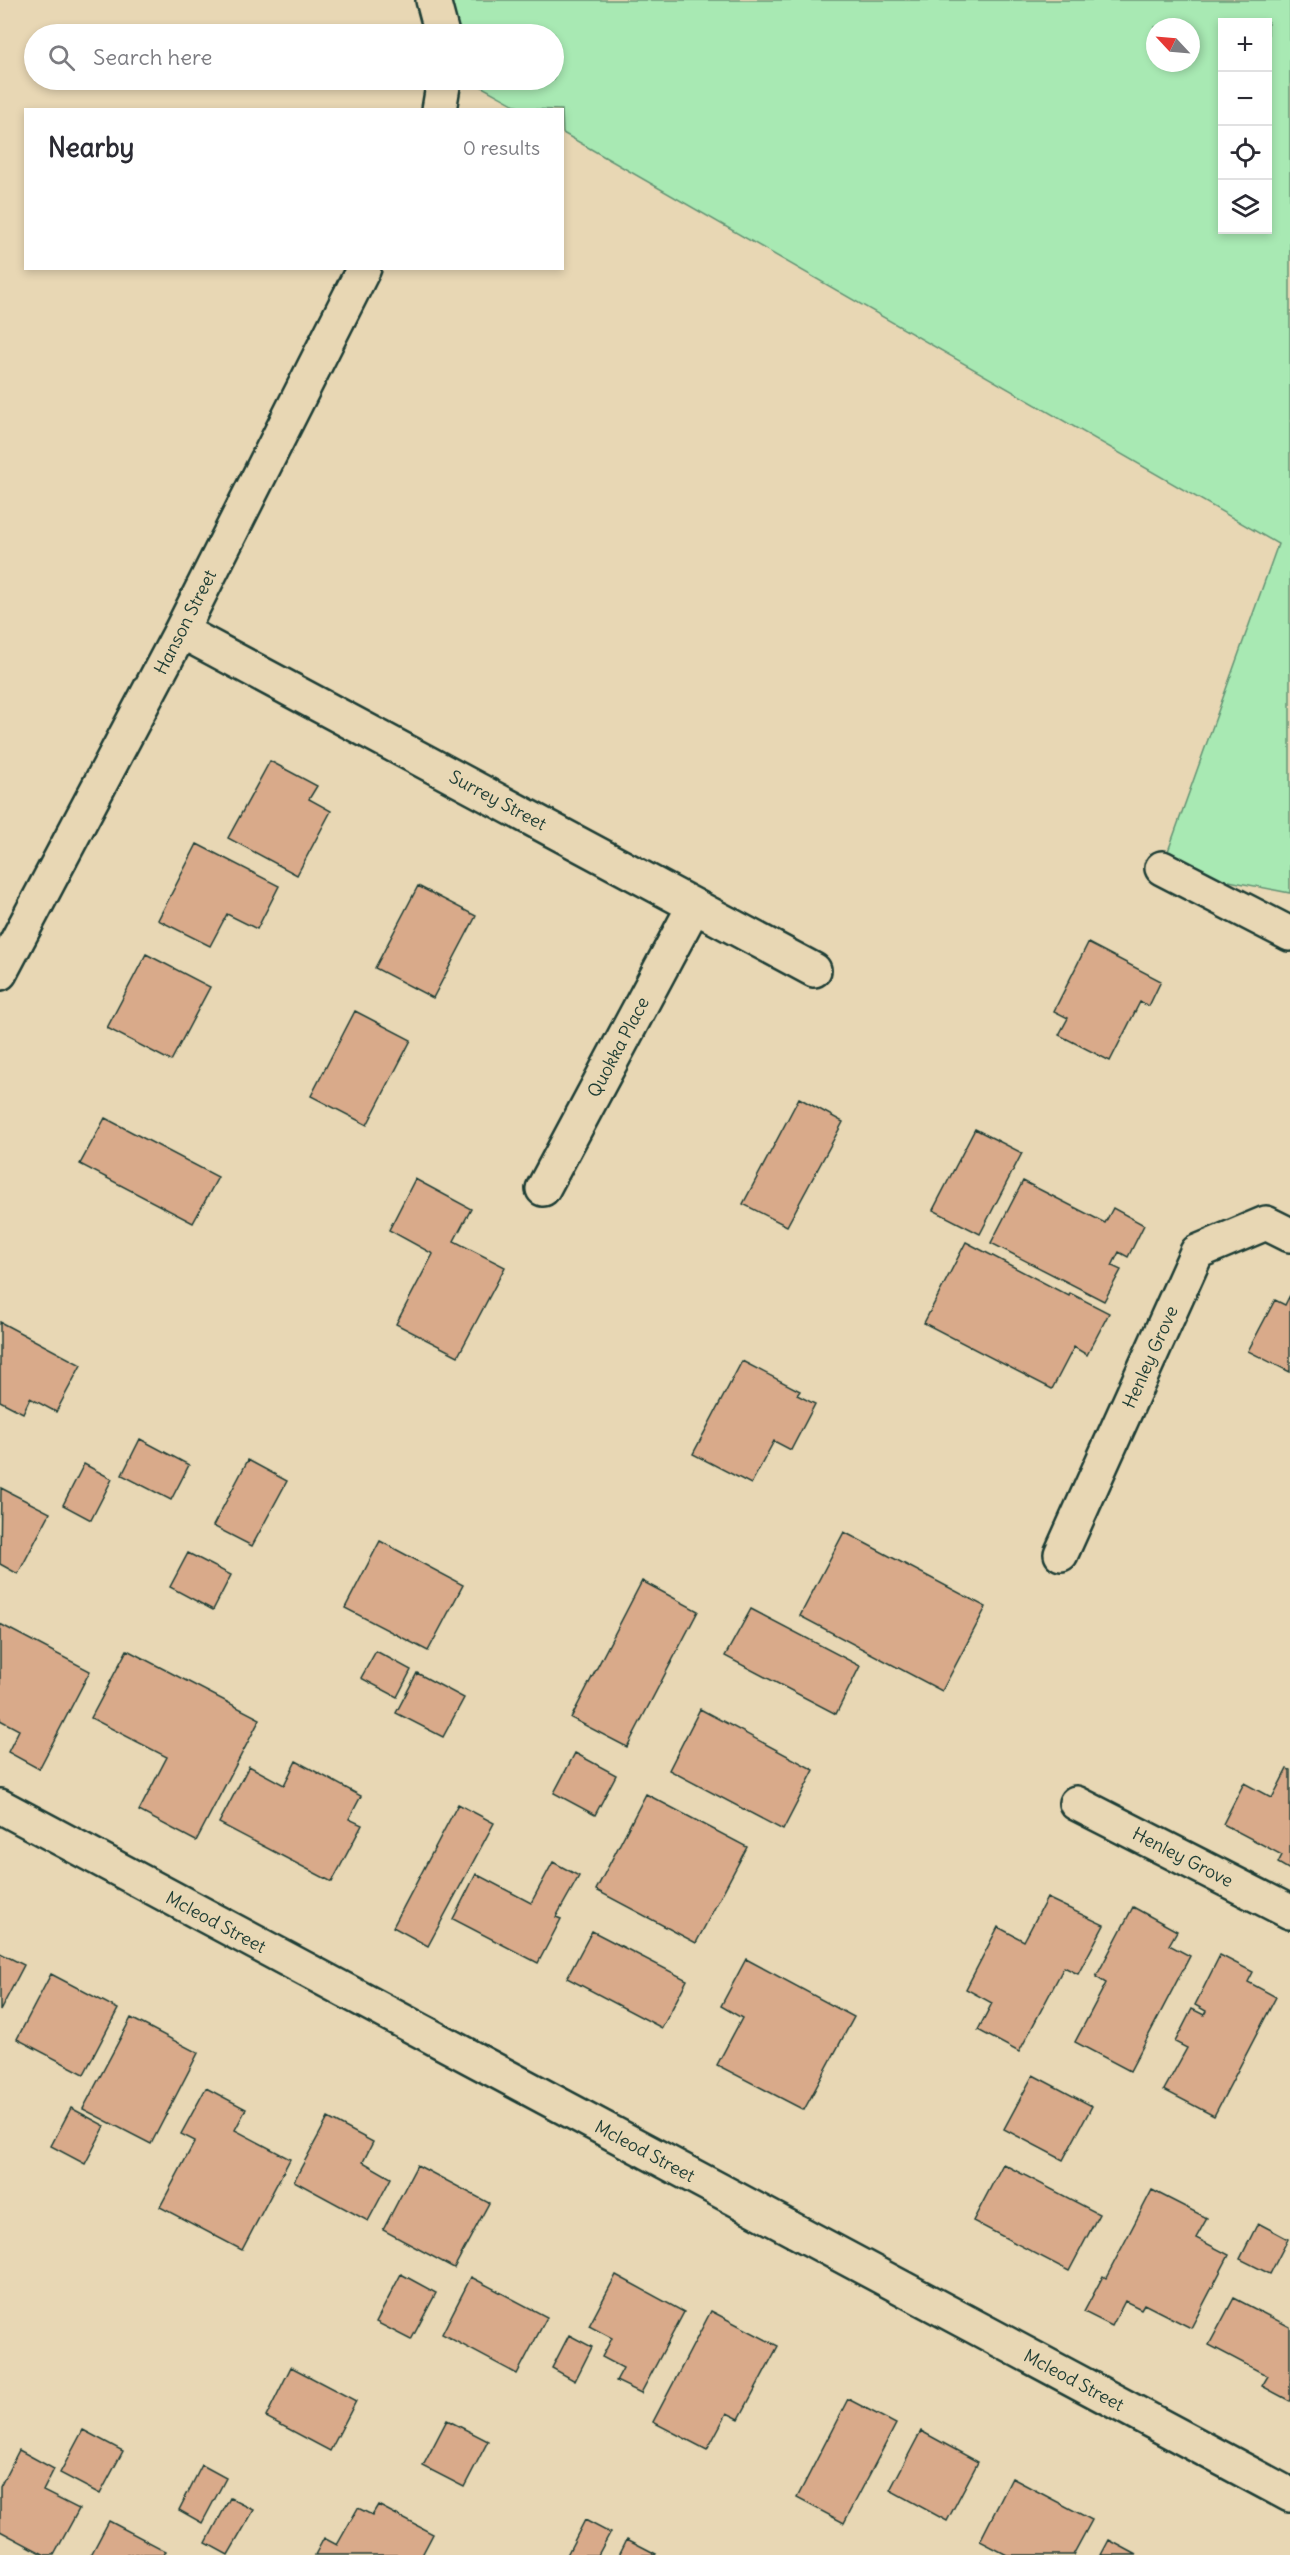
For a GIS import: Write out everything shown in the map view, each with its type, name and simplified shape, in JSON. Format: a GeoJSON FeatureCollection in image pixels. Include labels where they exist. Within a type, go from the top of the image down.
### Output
{"type":"FeatureCollection","features":[{"type":"Feature","properties":{"kind":"street"},"geometry":{"type":"LineString","coordinates":[[433,0],[439,24]]}},
{"type":"Feature","properties":{"kind":"street"},"geometry":{"type":"LineString","coordinates":[[439,108],[442,90]]}},
{"type":"Feature","properties":{"kind":"street","name":"Hanson Street"},"geometry":{"type":"LineString","coordinates":[[0,973],[181,631],[363,270]]}},
{"type":"Feature","properties":{"kind":"street","name":"Surrey Street"},"geometry":{"type":"LineString","coordinates":[[181,631],[814,970]]}},
{"type":"Feature","properties":{"kind":"street"},"geometry":{"type":"LineString","coordinates":[[1162,868],[1290,934]]}},
{"type":"Feature","properties":{"kind":"street","name":"Quokka Place"},"geometry":{"type":"LineString","coordinates":[[543,1189],[694,906]]}},
{"type":"Feature","properties":{"kind":"street","name":"Henley Grove"},"geometry":{"type":"LineString","coordinates":[[1061,1554],[1197,1252],[1266,1223],[1290,1235]]}},
{"type":"Feature","properties":{"kind":"street","name":"Henley Grove"},"geometry":{"type":"LineString","coordinates":[[1076,1803],[1290,1912]]}},
{"type":"Feature","properties":{"kind":"street","name":"Mcleod Street"},"geometry":{"type":"LineString","coordinates":[[0,1806],[1290,2495]]}},
{"type":"Feature","properties":{"kind":"green space"},"geometry":{"type":"Polygon","coordinates":[[[431,0],[1290,0],[1290,893],[1162,868],[1278,544],[564,134],[564,108],[520,108],[487,90],[564,90],[564,24],[445,24],[431,0]]]}},
{"type":"Feature","properties":{"kind":"building"},"geometry":{"type":"Polygon","coordinates":[[[270,761],[317,786],[309,799],[331,811],[297,875],[228,838],[270,761]]]}},
{"type":"Feature","properties":{"kind":"building"},"geometry":{"type":"Polygon","coordinates":[[[197,844],[279,886],[257,929],[227,914],[210,946],[158,920],[197,844]]]}},
{"type":"Feature","properties":{"kind":"building"},"geometry":{"type":"Polygon","coordinates":[[[418,886],[476,916],[433,998],[375,968],[418,886]]]}},
{"type":"Feature","properties":{"kind":"building"},"geometry":{"type":"Polygon","coordinates":[[[1088,943],[1161,981],[1149,1006],[1140,1002],[1110,1061],[1059,1035],[1068,1018],[1054,1011],[1088,943]]]}},
{"type":"Feature","properties":{"kind":"building"},"geometry":{"type":"Polygon","coordinates":[[[146,954],[210,987],[171,1061],[107,1028],[146,954]]]}},
{"type":"Feature","properties":{"kind":"building"},"geometry":{"type":"Polygon","coordinates":[[[355,1011],[411,1040],[367,1125],[311,1096],[355,1011]]]}},
{"type":"Feature","properties":{"kind":"building"},"geometry":{"type":"Polygon","coordinates":[[[799,1098],[843,1122],[787,1226],[743,1204],[799,1098]]]}},
{"type":"Feature","properties":{"kind":"building"},"geometry":{"type":"Polygon","coordinates":[[[105,1118],[218,1177],[193,1223],[80,1164],[105,1118]]]}},
{"type":"Feature","properties":{"kind":"building"},"geometry":{"type":"Polygon","coordinates":[[[975,1129],[1022,1153],[980,1234],[933,1210],[975,1129]]]}},
{"type":"Feature","properties":{"kind":"building"},"geometry":{"type":"Polygon","coordinates":[[[415,1179],[471,1209],[454,1241],[505,1267],[458,1356],[396,1324],[433,1254],[389,1230],[415,1179]]]}},
{"type":"Feature","properties":{"kind":"building"},"geometry":{"type":"Polygon","coordinates":[[[1023,1181],[1105,1223],[1113,1208],[1144,1225],[1128,1257],[1119,1252],[1112,1266],[1121,1270],[1104,1301],[991,1243],[1023,1181]]]}},
{"type":"Feature","properties":{"kind":"building"},"geometry":{"type":"Polygon","coordinates":[[[966,1242],[1069,1296],[1070,1293],[1109,1313],[1087,1355],[1074,1347],[1052,1389],[924,1323],[966,1242]]]}},
{"type":"Feature","properties":{"kind":"building"},"geometry":{"type":"Polygon","coordinates":[[[1290,1295],[1290,1372],[1248,1351],[1275,1300],[1285,1305],[1290,1295]]]}},
{"type":"Feature","properties":{"kind":"building"},"geometry":{"type":"Polygon","coordinates":[[[0,1322],[81,1365],[56,1412],[30,1398],[23,1413],[0,1401],[0,1322]]]}},
{"type":"Feature","properties":{"kind":"building"},"geometry":{"type":"Polygon","coordinates":[[[742,1361],[800,1391],[797,1395],[815,1404],[791,1450],[774,1441],[751,1484],[693,1454],[742,1361]]]}},
{"type":"Feature","properties":{"kind":"building"},"geometry":{"type":"Polygon","coordinates":[[[140,1439],[189,1465],[171,1500],[122,1475],[140,1439]]]}},
{"type":"Feature","properties":{"kind":"building"},"geometry":{"type":"Polygon","coordinates":[[[248,1460],[287,1481],[252,1546],[213,1526],[248,1460]]]}},
{"type":"Feature","properties":{"kind":"building"},"geometry":{"type":"Polygon","coordinates":[[[84,1464],[112,1479],[91,1520],[63,1505],[84,1464]]]}},
{"type":"Feature","properties":{"kind":"building"},"geometry":{"type":"Polygon","coordinates":[[[1,1488],[50,1513],[18,1574],[0,1564],[1,1488]]]}},
{"type":"Feature","properties":{"kind":"building"},"geometry":{"type":"Polygon","coordinates":[[[844,1532],[986,1607],[942,1691],[800,1616],[844,1532]]]}},
{"type":"Feature","properties":{"kind":"building"},"geometry":{"type":"Polygon","coordinates":[[[380,1541],[463,1585],[428,1651],[345,1608],[380,1541]]]}},
{"type":"Feature","properties":{"kind":"building"},"geometry":{"type":"Polygon","coordinates":[[[188,1553],[231,1575],[213,1610],[170,1587],[188,1553]]]}},
{"type":"Feature","properties":{"kind":"building"},"geometry":{"type":"Polygon","coordinates":[[[642,1581],[698,1611],[627,1747],[571,1718],[642,1581]]]}},
{"type":"Feature","properties":{"kind":"building"},"geometry":{"type":"Polygon","coordinates":[[[751,1609],[860,1666],[836,1714],[725,1656],[751,1609]]]}},
{"type":"Feature","properties":{"kind":"building"},"geometry":{"type":"Polygon","coordinates":[[[0,1624],[90,1671],[39,1769],[8,1752],[19,1730],[0,1720],[0,1624]]]}},
{"type":"Feature","properties":{"kind":"building"},"geometry":{"type":"Polygon","coordinates":[[[127,1650],[260,1719],[196,1841],[139,1811],[167,1757],[91,1718],[127,1650]]]}},
{"type":"Feature","properties":{"kind":"building"},"geometry":{"type":"Polygon","coordinates":[[[376,1651],[411,1670],[397,1697],[361,1678],[376,1651]]]}},
{"type":"Feature","properties":{"kind":"building"},"geometry":{"type":"Polygon","coordinates":[[[417,1673],[464,1698],[443,1737],[396,1713],[417,1673]]]}},
{"type":"Feature","properties":{"kind":"building"},"geometry":{"type":"Polygon","coordinates":[[[700,1709],[814,1770],[783,1830],[669,1770],[700,1709]]]}},
{"type":"Feature","properties":{"kind":"building"},"geometry":{"type":"Polygon","coordinates":[[[575,1753],[616,1775],[595,1815],[554,1793],[575,1753]]]}},
{"type":"Feature","properties":{"kind":"building"},"geometry":{"type":"Polygon","coordinates":[[[296,1761],[361,1796],[349,1819],[362,1825],[332,1882],[219,1823],[249,1766],[284,1785],[296,1761]]]}},
{"type":"Feature","properties":{"kind":"building"},"geometry":{"type":"Polygon","coordinates":[[[1287,1769],[1290,1770],[1290,1870],[1278,1863],[1282,1855],[1223,1824],[1244,1783],[1272,1798],[1287,1769]]]}},
{"type":"Feature","properties":{"kind":"building"},"geometry":{"type":"Polygon","coordinates":[[[646,1794],[747,1847],[696,1943],[596,1890],[646,1794]]]}},
{"type":"Feature","properties":{"kind":"building"},"geometry":{"type":"Polygon","coordinates":[[[458,1804],[494,1823],[428,1946],[393,1927],[458,1804]]]}},
{"type":"Feature","properties":{"kind":"building"},"geometry":{"type":"Polygon","coordinates":[[[553,1862],[579,1876],[556,1917],[561,1919],[538,1963],[453,1919],[476,1874],[531,1903],[553,1862]]]}},
{"type":"Feature","properties":{"kind":"building"},"geometry":{"type":"Polygon","coordinates":[[[1047,1898],[1104,1925],[1078,1974],[1064,1967],[1019,2052],[978,2030],[992,2003],[966,1989],[998,1927],[1024,1941],[1047,1898]]]}},
{"type":"Feature","properties":{"kind":"building"},"geometry":{"type":"Polygon","coordinates":[[[1133,1907],[1177,1931],[1169,1945],[1190,1956],[1130,2071],[1075,2042],[1106,1983],[1096,1977],[1133,1907]]]}},
{"type":"Feature","properties":{"kind":"building"},"geometry":{"type":"Polygon","coordinates":[[[592,1931],[687,1980],[662,2028],[567,1978],[592,1931]]]}},
{"type":"Feature","properties":{"kind":"building"},"geometry":{"type":"Polygon","coordinates":[[[0,1953],[24,1965],[0,2011],[0,1953]]]}},
{"type":"Feature","properties":{"kind":"building"},"geometry":{"type":"Polygon","coordinates":[[[1220,1955],[1253,1972],[1248,1982],[1276,1997],[1214,2116],[1164,2090],[1187,2048],[1175,2042],[1192,2009],[1204,2015],[1206,2011],[1195,2005],[1220,1955]]]}},
{"type":"Feature","properties":{"kind":"building"},"geometry":{"type":"Polygon","coordinates":[[[746,1959],[854,2017],[804,2110],[717,2065],[742,2018],[721,2006],[746,1959]]]}},
{"type":"Feature","properties":{"kind":"building"},"geometry":{"type":"Polygon","coordinates":[[[51,1974],[118,2009],[84,2074],[17,2039],[51,1974]]]}},
{"type":"Feature","properties":{"kind":"building"},"geometry":{"type":"Polygon","coordinates":[[[131,2018],[198,2053],[151,2144],[83,2109],[131,2018]]]}},
{"type":"Feature","properties":{"kind":"building"},"geometry":{"type":"Polygon","coordinates":[[[1033,2075],[1092,2106],[1063,2160],[1004,2129],[1033,2075]]]}},
{"type":"Feature","properties":{"kind":"building"},"geometry":{"type":"Polygon","coordinates":[[[206,2088],[246,2109],[235,2130],[290,2159],[242,2250],[160,2207],[195,2141],[181,2134],[206,2088]]]}},
{"type":"Feature","properties":{"kind":"building"},"geometry":{"type":"Polygon","coordinates":[[[71,2108],[105,2126],[85,2164],[51,2146],[71,2108]]]}},
{"type":"Feature","properties":{"kind":"building"},"geometry":{"type":"Polygon","coordinates":[[[328,2118],[373,2142],[363,2162],[391,2178],[368,2221],[294,2181],[328,2118]]]}},
{"type":"Feature","properties":{"kind":"building"},"geometry":{"type":"Polygon","coordinates":[[[1003,2164],[1099,2214],[1069,2271],[973,2221],[1003,2164]]]}},
{"type":"Feature","properties":{"kind":"building"},"geometry":{"type":"Polygon","coordinates":[[[417,2165],[489,2203],[454,2268],[383,2230],[417,2165]]]}},
{"type":"Feature","properties":{"kind":"building"},"geometry":{"type":"Polygon","coordinates":[[[1152,2190],[1207,2218],[1196,2238],[1229,2255],[1191,2328],[1144,2304],[1141,2309],[1125,2301],[1112,2326],[1084,2312],[1103,2276],[1106,2278],[1152,2190]]]}},
{"type":"Feature","properties":{"kind":"building"},"geometry":{"type":"Polygon","coordinates":[[[1258,2223],[1288,2239],[1270,2274],[1240,2259],[1258,2223]]]}},
{"type":"Feature","properties":{"kind":"building"},"geometry":{"type":"Polygon","coordinates":[[[401,2274],[436,2293],[411,2340],[376,2322],[401,2274]]]}},
{"type":"Feature","properties":{"kind":"building"},"geometry":{"type":"Polygon","coordinates":[[[616,2275],[684,2312],[641,2393],[616,2381],[623,2368],[602,2357],[612,2338],[589,2326],[616,2275]]]}},
{"type":"Feature","properties":{"kind":"building"},"geometry":{"type":"Polygon","coordinates":[[[471,2277],[547,2317],[517,2374],[442,2334],[471,2277]]]}},
{"type":"Feature","properties":{"kind":"building"},"geometry":{"type":"Polygon","coordinates":[[[1234,2298],[1290,2327],[1290,2401],[1262,2386],[1268,2376],[1209,2345],[1234,2298]]]}},
{"type":"Feature","properties":{"kind":"building"},"geometry":{"type":"Polygon","coordinates":[[[711,2311],[778,2346],[739,2419],[727,2413],[707,2450],[653,2422],[711,2311]]]}},
{"type":"Feature","properties":{"kind":"building"},"geometry":{"type":"Polygon","coordinates":[[[569,2335],[592,2347],[575,2381],[552,2368],[569,2335]]]}},
{"type":"Feature","properties":{"kind":"building"},"geometry":{"type":"Polygon","coordinates":[[[291,2367],[356,2401],[330,2451],[266,2417],[291,2367]]]}},
{"type":"Feature","properties":{"kind":"building"},"geometry":{"type":"Polygon","coordinates":[[[848,2399],[896,2424],[844,2523],[797,2498],[848,2399]]]}},
{"type":"Feature","properties":{"kind":"building"},"geometry":{"type":"Polygon","coordinates":[[[447,2420],[488,2441],[464,2487],[423,2466],[447,2420]]]}},
{"type":"Feature","properties":{"kind":"building"},"geometry":{"type":"Polygon","coordinates":[[[83,2430],[123,2451],[100,2494],[60,2473],[83,2430]]]}},
{"type":"Feature","properties":{"kind":"building"},"geometry":{"type":"Polygon","coordinates":[[[921,2431],[978,2462],[947,2521],[890,2490],[921,2431]]]}},
{"type":"Feature","properties":{"kind":"building"},"geometry":{"type":"Polygon","coordinates":[[[19,2450],[54,2469],[43,2491],[79,2509],[54,2555],[45,2555],[0,2531],[0,2487],[19,2450]]]}},
{"type":"Feature","properties":{"kind":"building"},"geometry":{"type":"Polygon","coordinates":[[[202,2465],[226,2478],[202,2523],[179,2510],[202,2465]]]}},
{"type":"Feature","properties":{"kind":"building"},"geometry":{"type":"Polygon","coordinates":[[[1012,2478],[1092,2520],[1073,2555],[1007,2555],[980,2541],[1012,2478]]]}},
{"type":"Feature","properties":{"kind":"building"},"geometry":{"type":"Polygon","coordinates":[[[230,2498],[254,2510],[228,2555],[206,2543],[230,2498]]]}},
{"type":"Feature","properties":{"kind":"building"},"geometry":{"type":"Polygon","coordinates":[[[378,2505],[433,2534],[422,2555],[315,2555],[324,2538],[337,2545],[358,2508],[372,2515],[378,2505]]]}},
{"type":"Feature","properties":{"kind":"building"},"geometry":{"type":"Polygon","coordinates":[[[585,2520],[610,2533],[598,2555],[567,2555],[585,2520]]]}},
{"type":"Feature","properties":{"kind":"building"},"geometry":{"type":"Polygon","coordinates":[[[109,2521],[166,2551],[164,2555],[91,2555],[109,2521]]]}},
{"type":"Feature","properties":{"kind":"building"},"geometry":{"type":"Polygon","coordinates":[[[627,2539],[656,2554],[619,2555],[627,2539]]]}},
{"type":"Feature","properties":{"kind":"building"},"geometry":{"type":"Polygon","coordinates":[[[1109,2540],[1137,2555],[1101,2555],[1109,2540]]]}}]}
